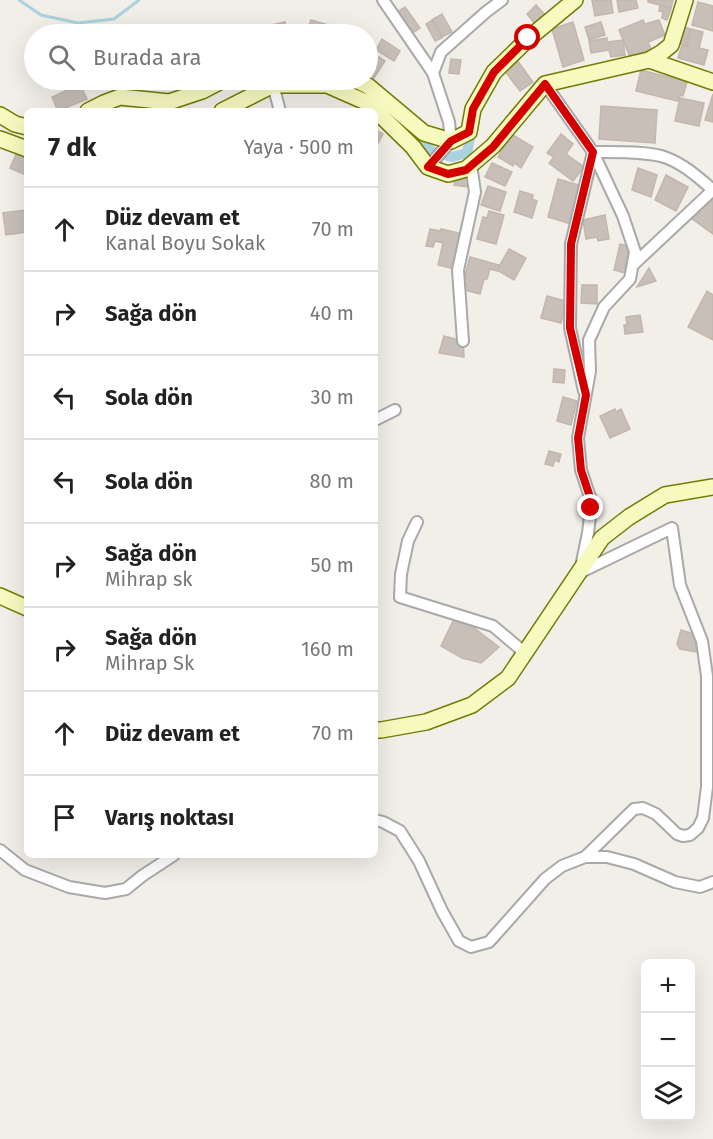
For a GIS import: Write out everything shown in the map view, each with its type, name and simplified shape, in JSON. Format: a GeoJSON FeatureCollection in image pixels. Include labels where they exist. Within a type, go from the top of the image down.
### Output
{"type":"FeatureCollection","features":[{"type":"Feature","properties":{"kind":"main road"},"geometry":{"type":"LineString","coordinates":[[373,90],[424,133],[451,141],[469,132],[473,109],[494,72],[528,38],[575,0]]}},
{"type":"Feature","properties":{"kind":"main road"},"geometry":{"type":"LineString","coordinates":[[378,113],[414,147],[428,167],[448,174],[466,170],[493,147],[545,84],[649,60],[671,45],[685,0]]}},
{"type":"Feature","properties":{"kind":"main road"},"geometry":{"type":"LineString","coordinates":[[649,60],[713,82]]}},
{"type":"Feature","properties":{"kind":"main road"},"geometry":{"type":"LineString","coordinates":[[93,108],[104,102],[120,98],[169,102],[204,90]]}},
{"type":"Feature","properties":{"kind":"main road"},"geometry":{"type":"LineString","coordinates":[[228,108],[265,90]]}},
{"type":"Feature","properties":{"kind":"main road"},"geometry":{"type":"LineString","coordinates":[[338,90],[368,103],[373,108]]}},
{"type":"Feature","properties":{"kind":"main road"},"geometry":{"type":"LineString","coordinates":[[0,115],[24,126]]}},
{"type":"Feature","properties":{"kind":"main road"},"geometry":{"type":"LineString","coordinates":[[0,139],[24,148]]}},
{"type":"Feature","properties":{"kind":"main road"},"geometry":{"type":"LineString","coordinates":[[378,730],[426,722],[472,705],[508,678],[602,538],[629,517],[665,495],[713,487]]}},
{"type":"Feature","properties":{"kind":"main road"},"geometry":{"type":"LineString","coordinates":[[0,596],[24,607]]}},
{"type":"Feature","properties":{"kind":"street"},"geometry":{"type":"LineString","coordinates":[[383,0],[433,74],[449,122],[451,141],[428,167]]}},
{"type":"Feature","properties":{"kind":"street"},"geometry":{"type":"LineString","coordinates":[[433,74],[441,52],[502,0]]}},
{"type":"Feature","properties":{"kind":"street"},"geometry":{"type":"LineString","coordinates":[[545,84],[593,152],[623,216],[635,252],[630,279],[604,307],[589,340],[590,371],[578,438],[581,470],[590,497],[591,508],[580,572]]}},
{"type":"Feature","properties":{"kind":"street"},"geometry":{"type":"LineString","coordinates":[[274,90],[279,108]]}},
{"type":"Feature","properties":{"kind":"street"},"geometry":{"type":"LineString","coordinates":[[593,152],[666,157],[692,172],[713,190],[633,265]]}},
{"type":"Feature","properties":{"kind":"street"},"geometry":{"type":"LineString","coordinates":[[586,395],[570,328],[571,244],[593,152]]}},
{"type":"Feature","properties":{"kind":"street"},"geometry":{"type":"LineString","coordinates":[[463,341],[458,270],[475,192],[471,165]]}},
{"type":"Feature","properties":{"kind":"street"},"geometry":{"type":"LineString","coordinates":[[378,418],[395,410]]}},
{"type":"Feature","properties":{"kind":"street"},"geometry":{"type":"LineString","coordinates":[[417,522],[408,541],[401,574],[400,597],[494,626],[525,653]]}},
{"type":"Feature","properties":{"kind":"street"},"geometry":{"type":"LineString","coordinates":[[580,572],[672,528],[680,585],[702,641],[707,676],[707,787],[703,818],[698,828],[690,835],[683,836],[677,834],[656,814],[643,808],[634,809],[585,857]]}},
{"type":"Feature","properties":{"kind":"street"},"geometry":{"type":"LineString","coordinates":[[378,821],[400,831],[419,861],[459,941],[471,947],[489,942],[545,879],[562,866],[585,857],[608,857],[634,864],[675,882],[700,887],[713,882]]}},
{"type":"Feature","properties":{"kind":"street"},"geometry":{"type":"LineString","coordinates":[[0,850],[26,870],[69,886],[105,893],[126,889],[169,858]]}},
{"type":"Feature","properties":{"kind":"building"},"geometry":{"type":"Polygon","coordinates":[[[592,0],[611,0],[613,13],[595,16],[592,0]]]}},
{"type":"Feature","properties":{"kind":"building"},"geometry":{"type":"Polygon","coordinates":[[[617,0],[636,0],[638,8],[619,12],[617,0]]]}},
{"type":"Feature","properties":{"kind":"building"},"geometry":{"type":"Polygon","coordinates":[[[648,0],[673,0],[671,8],[648,2],[648,0]]]}},
{"type":"Feature","properties":{"kind":"building"},"geometry":{"type":"Polygon","coordinates":[[[698,2],[713,6],[713,31],[692,25],[698,2]]]}},
{"type":"Feature","properties":{"kind":"building"},"geometry":{"type":"Polygon","coordinates":[[[536,5],[546,16],[536,25],[527,14],[536,5]]]}},
{"type":"Feature","properties":{"kind":"building"},"geometry":{"type":"Polygon","coordinates":[[[660,5],[671,9],[667,20],[662,18],[663,12],[659,11],[660,5]]]}},
{"type":"Feature","properties":{"kind":"building"},"geometry":{"type":"Polygon","coordinates":[[[405,7],[420,28],[411,34],[396,13],[405,7]]]}},
{"type":"Feature","properties":{"kind":"building"},"geometry":{"type":"Polygon","coordinates":[[[442,14],[452,32],[442,37],[433,19],[442,14]]]}},
{"type":"Feature","properties":{"kind":"building"},"geometry":{"type":"Polygon","coordinates":[[[311,20],[325,24],[310,24],[311,20]]]}},
{"type":"Feature","properties":{"kind":"building"},"geometry":{"type":"Polygon","coordinates":[[[432,20],[442,38],[435,41],[426,24],[432,20]]]}},
{"type":"Feature","properties":{"kind":"building"},"geometry":{"type":"Polygon","coordinates":[[[643,20],[645,24],[659,20],[665,35],[648,42],[651,49],[630,57],[619,30],[643,20]]]}},
{"type":"Feature","properties":{"kind":"building"},"geometry":{"type":"Polygon","coordinates":[[[573,22],[584,60],[563,67],[552,29],[573,22]]]}},
{"type":"Feature","properties":{"kind":"building"},"geometry":{"type":"Polygon","coordinates":[[[601,22],[605,35],[589,40],[585,27],[601,22]]]}},
{"type":"Feature","properties":{"kind":"building"},"geometry":{"type":"Polygon","coordinates":[[[681,26],[690,29],[686,45],[678,41],[681,26]]]}},
{"type":"Feature","properties":{"kind":"building"},"geometry":{"type":"Polygon","coordinates":[[[691,29],[703,32],[699,48],[708,50],[704,65],[678,58],[682,45],[687,46],[691,29]]]}},
{"type":"Feature","properties":{"kind":"building"},"geometry":{"type":"Polygon","coordinates":[[[607,38],[607,42],[623,40],[625,55],[611,57],[609,50],[591,53],[589,41],[607,38]]]}},
{"type":"Feature","properties":{"kind":"building"},"geometry":{"type":"Polygon","coordinates":[[[382,39],[400,51],[394,61],[378,51],[382,39]]]}},
{"type":"Feature","properties":{"kind":"building"},"geometry":{"type":"Polygon","coordinates":[[[378,56],[385,61],[378,72],[378,56]]]}},
{"type":"Feature","properties":{"kind":"building"},"geometry":{"type":"Polygon","coordinates":[[[451,59],[461,60],[459,74],[449,73],[451,59]]]}},
{"type":"Feature","properties":{"kind":"building"},"geometry":{"type":"Polygon","coordinates":[[[517,60],[533,82],[520,91],[504,70],[517,60]]]}},
{"type":"Feature","properties":{"kind":"building"},"geometry":{"type":"Polygon","coordinates":[[[641,70],[687,82],[683,96],[680,95],[678,101],[636,91],[641,70]]]}},
{"type":"Feature","properties":{"kind":"building"},"geometry":{"type":"Polygon","coordinates":[[[67,90],[83,90],[87,99],[65,108],[57,108],[52,97],[67,90]]]}},
{"type":"Feature","properties":{"kind":"building"},"geometry":{"type":"Polygon","coordinates":[[[713,94],[713,122],[705,120],[713,94]]]}},
{"type":"Feature","properties":{"kind":"building"},"geometry":{"type":"Polygon","coordinates":[[[680,98],[704,103],[699,126],[675,121],[680,98]]]}},
{"type":"Feature","properties":{"kind":"building"},"geometry":{"type":"Polygon","coordinates":[[[601,106],[657,110],[655,143],[599,139],[601,106]]]}},
{"type":"Feature","properties":{"kind":"building"},"geometry":{"type":"Polygon","coordinates":[[[378,131],[383,134],[378,143],[378,131]]]}},
{"type":"Feature","properties":{"kind":"building"},"geometry":{"type":"Polygon","coordinates":[[[511,134],[533,147],[521,168],[498,157],[511,134]]]}},
{"type":"Feature","properties":{"kind":"building"},"geometry":{"type":"Polygon","coordinates":[[[561,134],[573,144],[566,154],[584,167],[573,181],[549,163],[554,157],[547,153],[561,134]]]}},
{"type":"Feature","properties":{"kind":"building"},"geometry":{"type":"Polygon","coordinates":[[[17,152],[24,155],[24,174],[10,168],[17,152]]]}},
{"type":"Feature","properties":{"kind":"building"},"geometry":{"type":"Polygon","coordinates":[[[492,163],[512,172],[505,186],[485,177],[492,163]]]}},
{"type":"Feature","properties":{"kind":"building"},"geometry":{"type":"Polygon","coordinates":[[[457,164],[477,167],[474,188],[454,185],[457,164]]]}},
{"type":"Feature","properties":{"kind":"building"},"geometry":{"type":"Polygon","coordinates":[[[638,168],[657,175],[651,197],[632,190],[638,168]]]}},
{"type":"Feature","properties":{"kind":"building"},"geometry":{"type":"Polygon","coordinates":[[[666,175],[688,187],[676,211],[655,200],[666,175]]]}},
{"type":"Feature","properties":{"kind":"building"},"geometry":{"type":"Polygon","coordinates":[[[558,179],[582,186],[571,224],[548,217],[558,179]]]}},
{"type":"Feature","properties":{"kind":"building"},"geometry":{"type":"Polygon","coordinates":[[[488,186],[506,192],[500,211],[481,205],[488,186]]]}},
{"type":"Feature","properties":{"kind":"building"},"geometry":{"type":"Polygon","coordinates":[[[520,191],[533,195],[532,199],[537,201],[532,218],[514,212],[520,191]]]}},
{"type":"Feature","properties":{"kind":"building"},"geometry":{"type":"Polygon","coordinates":[[[707,195],[713,199],[713,234],[691,218],[707,195]]]}},
{"type":"Feature","properties":{"kind":"building"},"geometry":{"type":"Polygon","coordinates":[[[24,210],[24,232],[6,235],[3,213],[24,210]]]}},
{"type":"Feature","properties":{"kind":"building"},"geometry":{"type":"Polygon","coordinates":[[[489,211],[504,215],[496,244],[477,239],[483,217],[487,218],[489,211]]]}},
{"type":"Feature","properties":{"kind":"building"},"geometry":{"type":"Polygon","coordinates":[[[605,215],[609,239],[598,241],[597,237],[586,239],[583,220],[605,215]]]}},
{"type":"Feature","properties":{"kind":"building"},"geometry":{"type":"Polygon","coordinates":[[[430,229],[463,234],[455,269],[438,265],[443,243],[435,241],[433,247],[426,246],[430,229]]]}},
{"type":"Feature","properties":{"kind":"building"},"geometry":{"type":"Polygon","coordinates":[[[620,244],[639,249],[633,275],[614,270],[620,244]]]}},
{"type":"Feature","properties":{"kind":"building"},"geometry":{"type":"Polygon","coordinates":[[[509,249],[526,258],[514,280],[497,270],[509,249]]]}},
{"type":"Feature","properties":{"kind":"building"},"geometry":{"type":"Polygon","coordinates":[[[470,257],[499,265],[498,271],[490,269],[487,279],[484,279],[480,294],[461,289],[470,257]]]}},
{"type":"Feature","properties":{"kind":"building"},"geometry":{"type":"Polygon","coordinates":[[[649,268],[656,281],[637,287],[649,268]]]}},
{"type":"Feature","properties":{"kind":"building"},"geometry":{"type":"Polygon","coordinates":[[[582,285],[597,285],[597,304],[581,303],[582,285]]]}},
{"type":"Feature","properties":{"kind":"building"},"geometry":{"type":"Polygon","coordinates":[[[707,291],[713,295],[713,340],[688,327],[707,291]]]}},
{"type":"Feature","properties":{"kind":"building"},"geometry":{"type":"Polygon","coordinates":[[[547,296],[566,301],[561,323],[541,318],[547,296]]]}},
{"type":"Feature","properties":{"kind":"building"},"geometry":{"type":"Polygon","coordinates":[[[640,315],[643,332],[625,334],[626,317],[640,315]]]}},
{"type":"Feature","properties":{"kind":"building"},"geometry":{"type":"Polygon","coordinates":[[[444,336],[463,341],[464,357],[439,353],[444,336]]]}},
{"type":"Feature","properties":{"kind":"building"},"geometry":{"type":"Polygon","coordinates":[[[554,369],[565,370],[564,383],[553,382],[554,369]]]}},
{"type":"Feature","properties":{"kind":"building"},"geometry":{"type":"Polygon","coordinates":[[[563,397],[577,401],[571,425],[557,421],[563,397]]]}},
{"type":"Feature","properties":{"kind":"building"},"geometry":{"type":"Polygon","coordinates":[[[615,409],[616,412],[621,409],[630,429],[610,438],[600,416],[615,409]]]}},
{"type":"Feature","properties":{"kind":"building"},"geometry":{"type":"Polygon","coordinates":[[[549,451],[561,454],[559,462],[555,460],[553,466],[545,464],[549,451]]]}},
{"type":"Feature","properties":{"kind":"building"},"geometry":{"type":"Polygon","coordinates":[[[455,617],[499,647],[481,663],[462,658],[441,646],[455,617]]]}},
{"type":"Feature","properties":{"kind":"building"},"geometry":{"type":"Polygon","coordinates":[[[681,630],[691,633],[698,643],[696,652],[680,649],[677,644],[681,630]]]}},
{"type":"Feature","properties":{"kind":"waterway"},"geometry":{"type":"LineString","coordinates":[[19,0],[41,15],[78,23],[114,19],[139,0]]}},
{"type":"Feature","properties":{"kind":"waterway"},"geometry":{"type":"LineString","coordinates":[[410,133],[433,152],[452,157],[467,153],[472,127]]}},
{"type":"Feature","properties":{"kind":"route"},"geometry":{"type":"LineString","coordinates":[[528,38],[494,72],[473,109],[469,132],[451,141],[428,167],[448,174],[466,170],[493,147],[545,84],[593,152],[571,244],[570,328],[586,395],[578,438],[581,470],[590,497],[591,508]]}}]}
